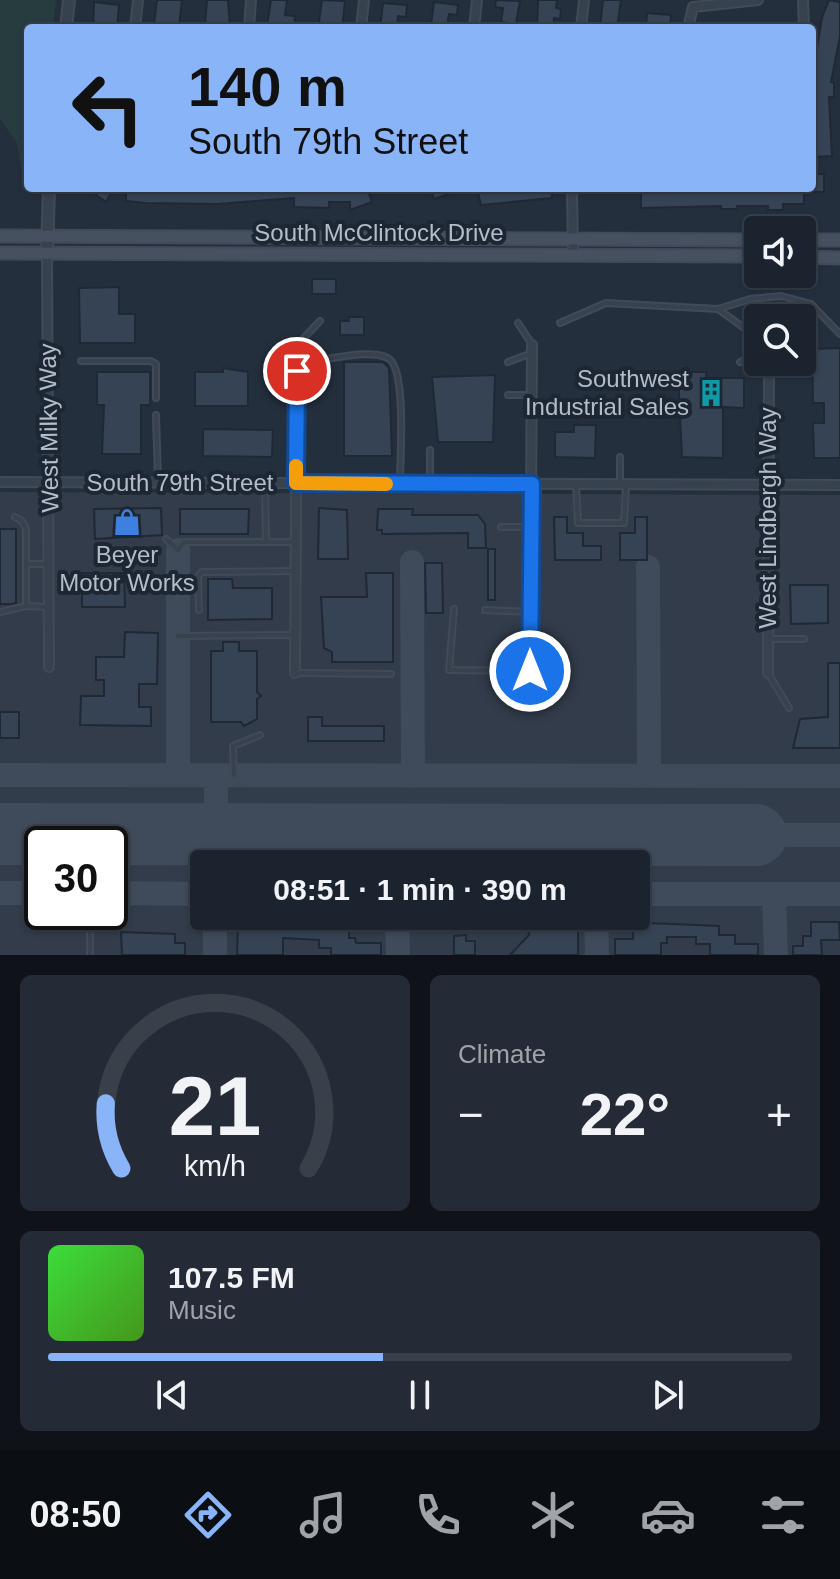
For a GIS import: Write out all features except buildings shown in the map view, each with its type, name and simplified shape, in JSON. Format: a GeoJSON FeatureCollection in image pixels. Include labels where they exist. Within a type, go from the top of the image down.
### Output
{"type":"FeatureCollection","features":[{"type":"Feature","properties":{"kind":"main road","name":"South McClintock Drive"},"geometry":{"type":"LineString","coordinates":[[0,236],[744,240]]}},
{"type":"Feature","properties":{"kind":"main road"},"geometry":{"type":"LineString","coordinates":[[816,240],[840,240]]}},
{"type":"Feature","properties":{"kind":"main road","name":"South McClintock Drive"},"geometry":{"type":"LineString","coordinates":[[0,253],[744,256]]}},
{"type":"Feature","properties":{"kind":"main road"},"geometry":{"type":"LineString","coordinates":[[816,257],[840,258]]}},
{"type":"Feature","properties":{"kind":"street"},"geometry":{"type":"LineString","coordinates":[[66,24],[69,0]]}},
{"type":"Feature","properties":{"kind":"street"},"geometry":{"type":"LineString","coordinates":[[135,24],[138,0]]}},
{"type":"Feature","properties":{"kind":"street"},"geometry":{"type":"LineString","coordinates":[[249,24],[251,0]]}},
{"type":"Feature","properties":{"kind":"street"},"geometry":{"type":"LineString","coordinates":[[361,24],[364,0]]}},
{"type":"Feature","properties":{"kind":"street"},"geometry":{"type":"LineString","coordinates":[[474,24],[477,0]]}},
{"type":"Feature","properties":{"kind":"street"},"geometry":{"type":"LineString","coordinates":[[581,24],[584,0]]}},
{"type":"Feature","properties":{"kind":"street"},"geometry":{"type":"LineString","coordinates":[[689,24],[693,7],[758,0]]}},
{"type":"Feature","properties":{"kind":"street"},"geometry":{"type":"LineString","coordinates":[[803,0],[804,24]]}},
{"type":"Feature","properties":{"kind":"street","name":"West Milky Way"},"geometry":{"type":"LineString","coordinates":[[49,192],[49,667]]}},
{"type":"Feature","properties":{"kind":"street"},"geometry":{"type":"LineString","coordinates":[[572,192],[573,255]]}},
{"type":"Feature","properties":{"kind":"street"},"geometry":{"type":"LineString","coordinates":[[295,673],[297,345]]}},
{"type":"Feature","properties":{"kind":"street"},"geometry":{"type":"LineString","coordinates":[[530,671],[532,348]]}},
{"type":"Feature","properties":{"kind":"street","name":"West Lindbergh Way"},"geometry":{"type":"LineString","coordinates":[[768,673],[769,376]]}},
{"type":"Feature","properties":{"kind":"street","name":"South 79th Street"},"geometry":{"type":"LineString","coordinates":[[0,482],[840,485]]}},
{"type":"Feature","properties":{"kind":"lane"},"geometry":{"type":"LineString","coordinates":[[560,323],[606,303],[718,309],[750,299],[781,296],[811,304]]}},
{"type":"Feature","properties":{"kind":"lane"},"geometry":{"type":"LineString","coordinates":[[718,309],[744,328]]}},
{"type":"Feature","properties":{"kind":"lane"},"geometry":{"type":"LineString","coordinates":[[816,309],[840,334]]}},
{"type":"Feature","properties":{"kind":"lane"},"geometry":{"type":"LineString","coordinates":[[297,345],[320,321]]}},
{"type":"Feature","properties":{"kind":"lane"},"geometry":{"type":"LineString","coordinates":[[508,362],[532,348],[518,323]]}},
{"type":"Feature","properties":{"kind":"lane"},"geometry":{"type":"LineString","coordinates":[[325,359],[377,356],[386,357],[396,366],[400,387],[400,484]]}},
{"type":"Feature","properties":{"kind":"lane"},"geometry":{"type":"LineString","coordinates":[[740,362],[744,360]]}},
{"type":"Feature","properties":{"kind":"lane"},"geometry":{"type":"LineString","coordinates":[[81,361],[151,361],[156,364],[156,398]]}},
{"type":"Feature","properties":{"kind":"lane"},"geometry":{"type":"LineString","coordinates":[[508,395],[532,395]]}},
{"type":"Feature","properties":{"kind":"lane"},"geometry":{"type":"LineString","coordinates":[[156,415],[158,483]]}},
{"type":"Feature","properties":{"kind":"lane"},"geometry":{"type":"LineString","coordinates":[[430,450],[430,484]]}},
{"type":"Feature","properties":{"kind":"lane"},"geometry":{"type":"LineString","coordinates":[[576,484],[578,523],[624,523],[620,457]]}},
{"type":"Feature","properties":{"kind":"lane"},"geometry":{"type":"LineString","coordinates":[[265,483],[266,542]]}},
{"type":"Feature","properties":{"kind":"lane"},"geometry":{"type":"LineString","coordinates":[[15,517],[22,521],[26,529],[26,606]]}},
{"type":"Feature","properties":{"kind":"lane"},"geometry":{"type":"LineString","coordinates":[[501,527],[531,527]]}},
{"type":"Feature","properties":{"kind":"lane"},"geometry":{"type":"LineString","coordinates":[[166,539],[178,550],[184,542],[296,542]]}},
{"type":"Feature","properties":{"kind":"lane"},"geometry":{"type":"LineString","coordinates":[[26,564],[50,564]]}},
{"type":"Feature","properties":{"kind":"lane"},"geometry":{"type":"LineString","coordinates":[[199,610],[198,576],[202,572],[296,571]]}},
{"type":"Feature","properties":{"kind":"lane"},"geometry":{"type":"LineString","coordinates":[[0,612],[26,606],[50,607]]}},
{"type":"Feature","properties":{"kind":"lane"},"geometry":{"type":"LineString","coordinates":[[454,609],[449,670],[530,671]]}},
{"type":"Feature","properties":{"kind":"lane"},"geometry":{"type":"LineString","coordinates":[[485,610],[531,612]]}},
{"type":"Feature","properties":{"kind":"lane"},"geometry":{"type":"LineString","coordinates":[[178,636],[296,635]]}},
{"type":"Feature","properties":{"kind":"lane"},"geometry":{"type":"LineString","coordinates":[[768,638],[804,639]]}},
{"type":"Feature","properties":{"kind":"lane"},"geometry":{"type":"LineString","coordinates":[[295,673],[391,674]]}},
{"type":"Feature","properties":{"kind":"lane"},"geometry":{"type":"LineString","coordinates":[[768,673],[789,708]]}},
{"type":"Feature","properties":{"kind":"lane"},"geometry":{"type":"LineString","coordinates":[[234,775],[233,746],[260,735]]}},
{"type":"Feature","properties":{"kind":"lane"},"geometry":{"type":"LineString","coordinates":[[90,930],[90,955]]}},
{"type":"Feature","properties":{"kind":"shaded area"},"geometry":{"type":"Polygon","coordinates":[[[0,492],[840,495],[840,955],[0,955],[0,492]]]}},
{"type":"Feature","properties":{"kind":"green space"},"geometry":{"type":"Polygon","coordinates":[[[0,0],[56,0],[53,24],[24,24],[24,187],[17,143],[0,119],[0,0]]]}},
{"type":"Feature","properties":{"kind":"taxiway"},"geometry":{"type":"LineString","coordinates":[[178,550],[178,775]]}},
{"type":"Feature","properties":{"kind":"taxiway"},"geometry":{"type":"LineString","coordinates":[[412,562],[413,776]]}},
{"type":"Feature","properties":{"kind":"taxiway"},"geometry":{"type":"LineString","coordinates":[[648,567],[649,776]]}},
{"type":"Feature","properties":{"kind":"taxiway"},"geometry":{"type":"LineString","coordinates":[[0,775],[840,776]]}},
{"type":"Feature","properties":{"kind":"taxiway"},"geometry":{"type":"LineString","coordinates":[[216,775],[216,850]]}},
{"type":"Feature","properties":{"kind":"taxiway"},"geometry":{"type":"LineString","coordinates":[[756,835],[840,835]]}},
{"type":"Feature","properties":{"kind":"taxiway"},"geometry":{"type":"LineString","coordinates":[[0,893],[24,893]]}},
{"type":"Feature","properties":{"kind":"taxiway"},"geometry":{"type":"LineString","coordinates":[[128,893],[190,894]]}},
{"type":"Feature","properties":{"kind":"taxiway"},"geometry":{"type":"LineString","coordinates":[[650,894],[840,894]]}},
{"type":"Feature","properties":{"kind":"taxiway"},"geometry":{"type":"LineString","coordinates":[[774,894],[776,955]]}},
{"type":"Feature","properties":{"kind":"taxiway"},"geometry":{"type":"LineString","coordinates":[[215,930],[215,955]]}},
{"type":"Feature","properties":{"kind":"taxiway"},"geometry":{"type":"LineString","coordinates":[[397,930],[398,955]]}},
{"type":"Feature","properties":{"kind":"taxiway"},"geometry":{"type":"LineString","coordinates":[[596,930],[597,955]]}},
{"type":"Feature","properties":{"kind":"runway"},"geometry":{"type":"LineString","coordinates":[[0,834],[756,835]]}},
{"type":"Feature","properties":{"kind":"slow traffic"},"geometry":{"type":"LineString","coordinates":[[296,466],[296,483],[386,484]]}},
{"type":"Feature","properties":{"kind":"place","name":"Southwest Industrial Sales"},"geometry":{"type":"Point","coordinates":[711,393]}},
{"type":"Feature","properties":{"kind":"place","name":"Beyer Motor Works"},"geometry":{"type":"Point","coordinates":[127,522]}},
{"type":"Feature","properties":{"kind":"route"},"geometry":{"type":"LineString","coordinates":[[297,371],[296,483],[532,484],[530,671]]}}]}
